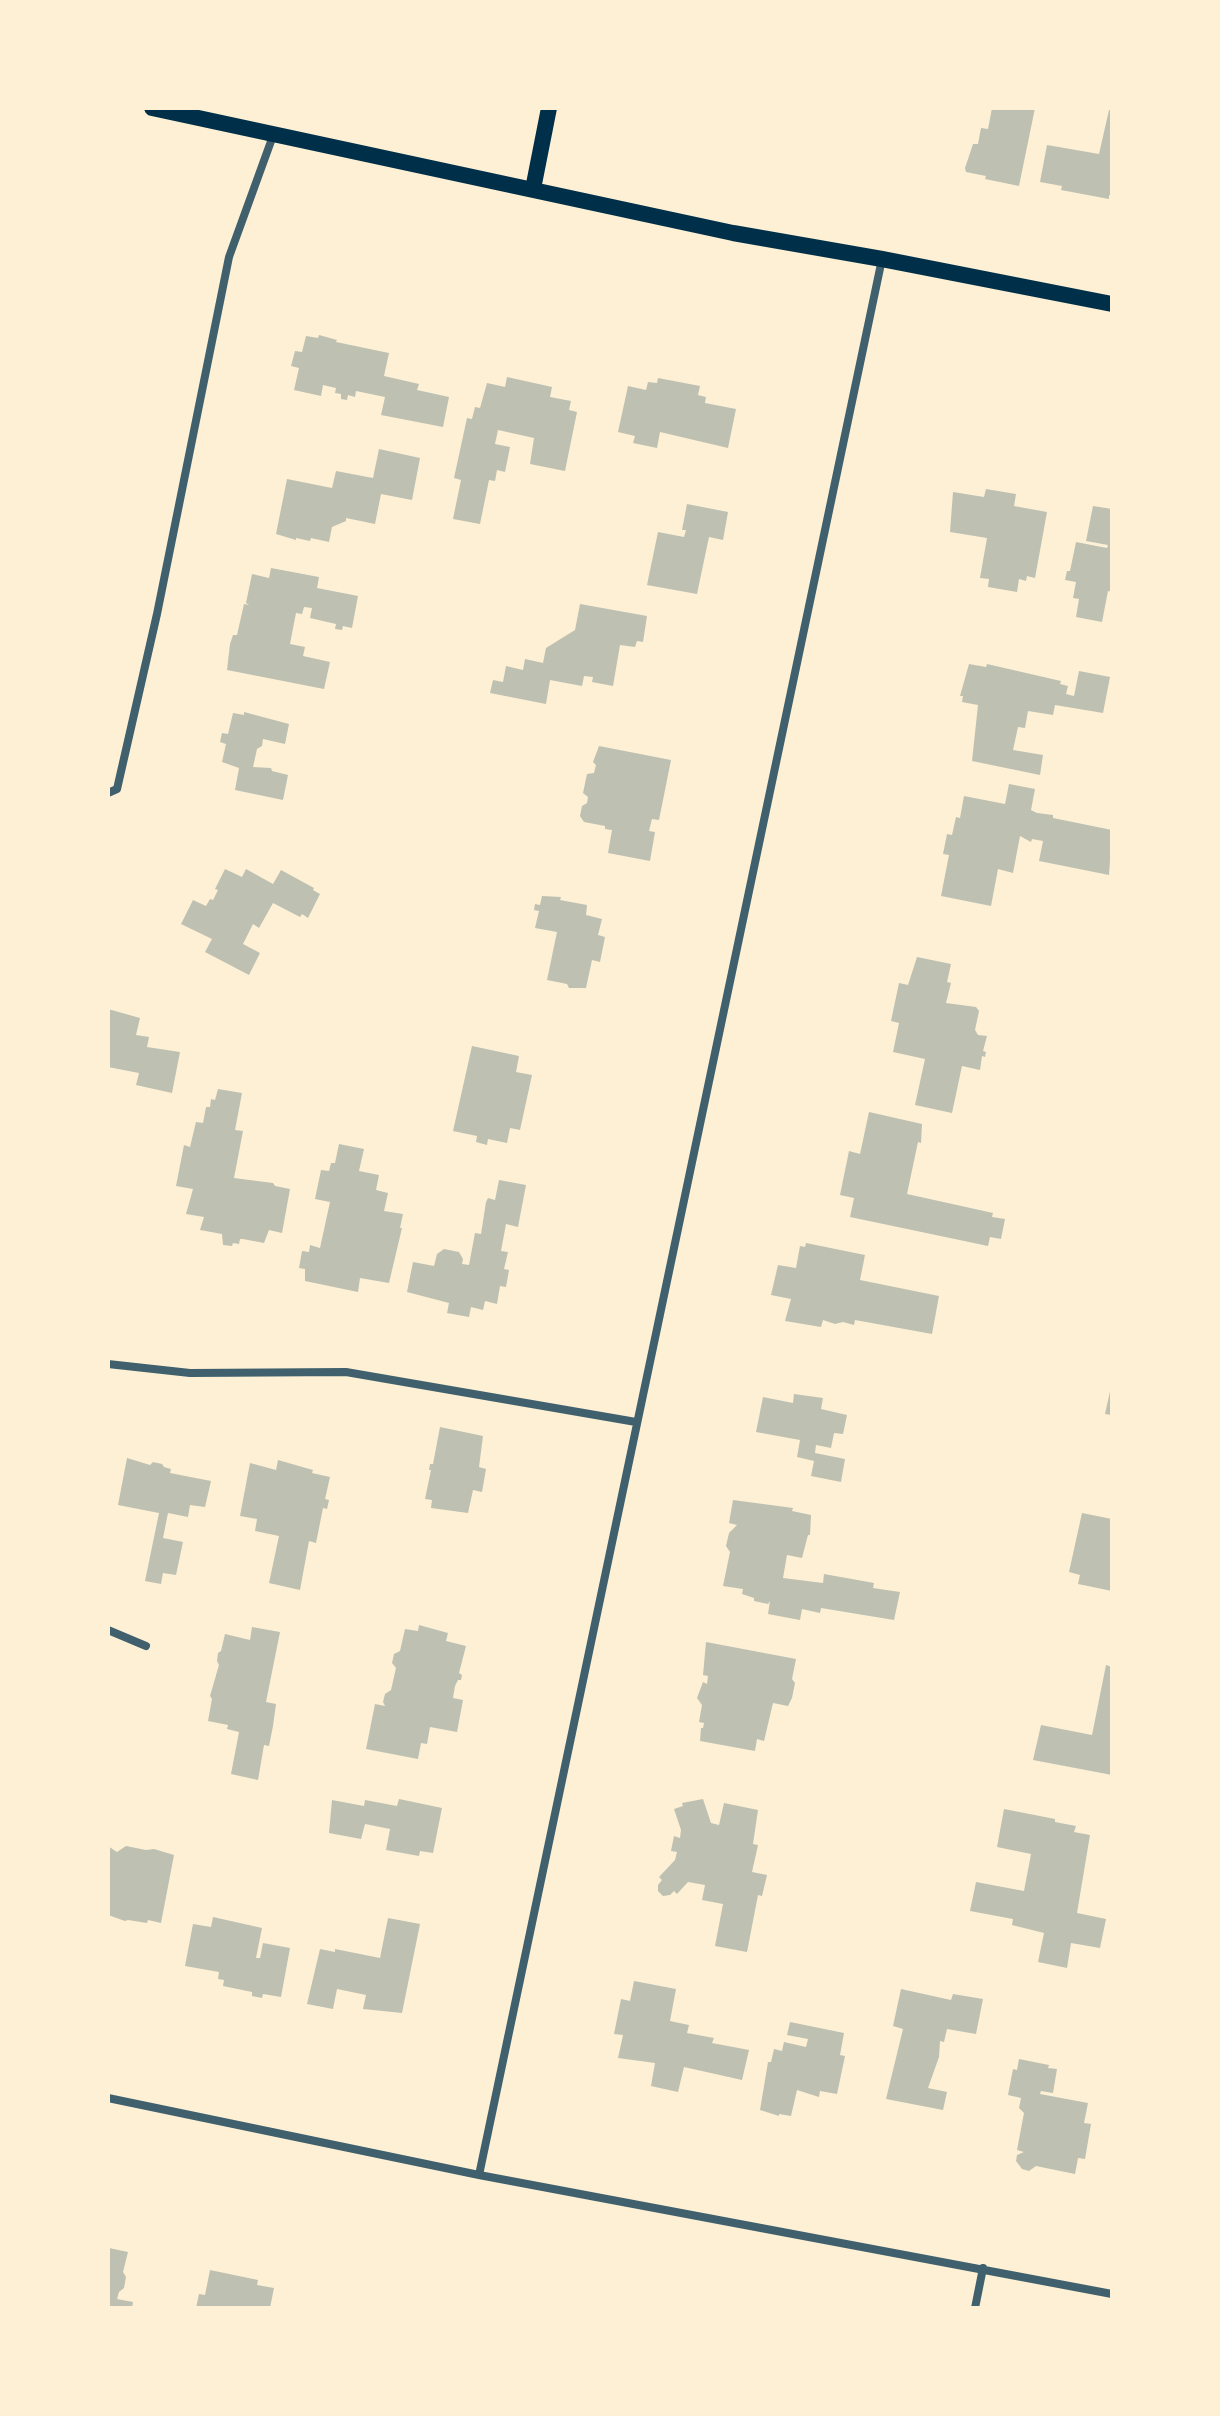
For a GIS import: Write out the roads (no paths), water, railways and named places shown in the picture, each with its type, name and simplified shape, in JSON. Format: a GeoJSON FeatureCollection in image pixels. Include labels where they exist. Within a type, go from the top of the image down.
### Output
{"type":"FeatureCollection","features":[{"type":"Feature","properties":{"kind":"main road"},"geometry":{"type":"LineString","coordinates":[[152,108],[733,233],[1112,304]]}},
{"type":"Feature","properties":{"kind":"main road"},"geometry":{"type":"LineString","coordinates":[[533,189],[549,108]]}},
{"type":"Feature","properties":{"kind":"street"},"geometry":{"type":"LineString","coordinates":[[108,793],[117,789],[157,614],[229,257],[274,133]]}},
{"type":"Feature","properties":{"kind":"street"},"geometry":{"type":"LineString","coordinates":[[479,2175],[882,259]]}},
{"type":"Feature","properties":{"kind":"street"},"geometry":{"type":"LineString","coordinates":[[108,1364],[190,1373],[346,1372],[636,1422]]}},
{"type":"Feature","properties":{"kind":"street"},"geometry":{"type":"LineString","coordinates":[[108,1630],[146,1646]]}},
{"type":"Feature","properties":{"kind":"street"},"geometry":{"type":"LineString","coordinates":[[108,2098],[479,2175],[1112,2294]]}},
{"type":"Feature","properties":{"kind":"street"},"geometry":{"type":"LineString","coordinates":[[975,2308],[983,2268]]}}]}
